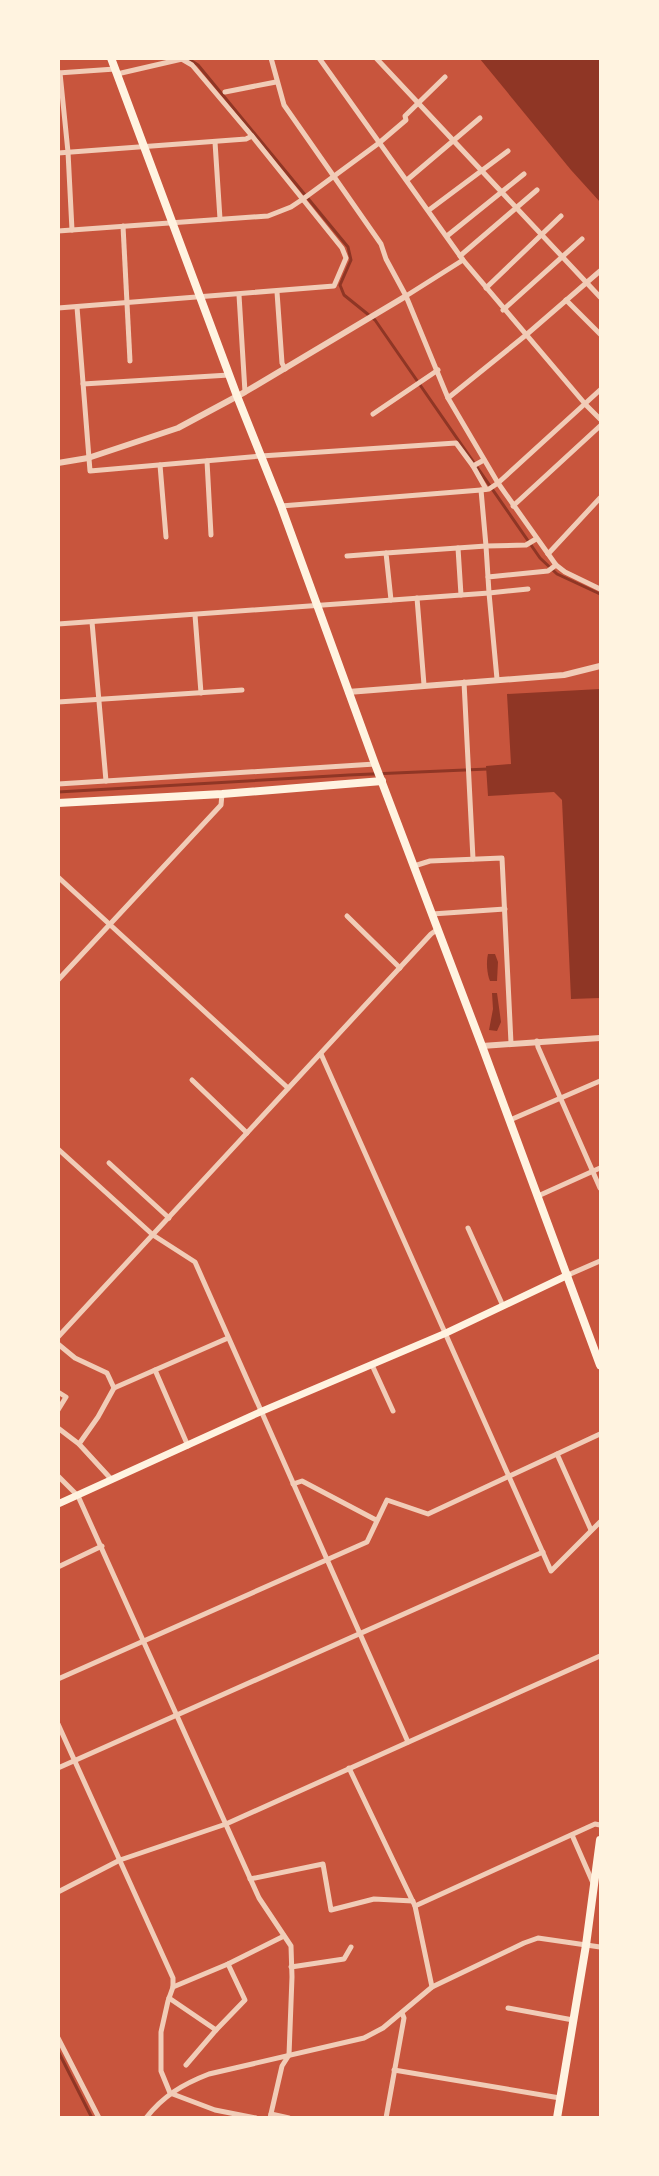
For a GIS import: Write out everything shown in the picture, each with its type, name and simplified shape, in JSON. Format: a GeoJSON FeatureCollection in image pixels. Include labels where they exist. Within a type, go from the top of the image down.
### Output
{"type":"FeatureCollection","features":[{"type":"Feature","properties":{"kind":"main road"},"geometry":{"type":"LineString","coordinates":[[111,58],[229,375],[281,506],[316,606],[600,1365]]}},
{"type":"Feature","properties":{"kind":"main road"},"geometry":{"type":"LineString","coordinates":[[58,803],[222,795],[382,781]]}},
{"type":"Feature","properties":{"kind":"main road"},"geometry":{"type":"LineString","coordinates":[[58,1504],[260,1412],[446,1333],[568,1275]]}},
{"type":"Feature","properties":{"kind":"main road"},"geometry":{"type":"LineString","coordinates":[[556,2118],[586,1945],[600,1839]]}},
{"type":"Feature","properties":{"kind":"street"},"geometry":{"type":"LineString","coordinates":[[271,58],[284,105],[381,244],[386,260],[406,296],[448,398],[498,483],[556,565],[565,572],[600,589]]}},
{"type":"Feature","properties":{"kind":"street"},"geometry":{"type":"LineString","coordinates":[[319,58],[462,258],[503,310],[600,419]]}},
{"type":"Feature","properties":{"kind":"street"},"geometry":{"type":"LineString","coordinates":[[376,58],[600,297]]}},
{"type":"Feature","properties":{"kind":"street"},"geometry":{"type":"LineString","coordinates":[[58,308],[334,286],[346,258],[342,248],[252,136],[192,65],[181,59],[116,72],[59,73],[68,152],[72,230]]}},
{"type":"Feature","properties":{"kind":"street"},"geometry":{"type":"LineString","coordinates":[[58,231],[268,216],[291,207],[379,143],[406,120],[405,116],[445,77]]}},
{"type":"Feature","properties":{"kind":"street"},"geometry":{"type":"LineString","coordinates":[[225,92],[276,82]]}},
{"type":"Feature","properties":{"kind":"street"},"geometry":{"type":"LineString","coordinates":[[407,180],[480,118]]}},
{"type":"Feature","properties":{"kind":"street"},"geometry":{"type":"LineString","coordinates":[[58,153],[246,139],[252,136]]}},
{"type":"Feature","properties":{"kind":"street"},"geometry":{"type":"LineString","coordinates":[[214,141],[220,219]]}},
{"type":"Feature","properties":{"kind":"street"},"geometry":{"type":"LineString","coordinates":[[429,210],[508,151]]}},
{"type":"Feature","properties":{"kind":"street"},"geometry":{"type":"LineString","coordinates":[[447,236],[524,174]]}},
{"type":"Feature","properties":{"kind":"street"},"geometry":{"type":"LineString","coordinates":[[58,463],[88,458],[178,428],[245,392],[406,296],[462,258],[537,190]]}},
{"type":"Feature","properties":{"kind":"street"},"geometry":{"type":"LineString","coordinates":[[486,288],[561,216]]}},
{"type":"Feature","properties":{"kind":"street"},"geometry":{"type":"LineString","coordinates":[[123,226],[130,361]]}},
{"type":"Feature","properties":{"kind":"street"},"geometry":{"type":"LineString","coordinates":[[503,310],[582,238]]}},
{"type":"Feature","properties":{"kind":"street"},"geometry":{"type":"LineString","coordinates":[[448,398],[600,271]]}},
{"type":"Feature","properties":{"kind":"street"},"geometry":{"type":"LineString","coordinates":[[277,292],[282,363],[285,369]]}},
{"type":"Feature","properties":{"kind":"street"},"geometry":{"type":"LineString","coordinates":[[239,295],[245,392]]}},
{"type":"Feature","properties":{"kind":"street"},"geometry":{"type":"LineString","coordinates":[[566,300],[600,334]]}},
{"type":"Feature","properties":{"kind":"street"},"geometry":{"type":"LineString","coordinates":[[77,307],[90,471],[207,460],[456,443],[473,466],[484,489],[489,593],[497,680]]}},
{"type":"Feature","properties":{"kind":"street"},"geometry":{"type":"LineString","coordinates":[[373,414],[438,370]]}},
{"type":"Feature","properties":{"kind":"street"},"geometry":{"type":"LineString","coordinates":[[83,384],[229,375]]}},
{"type":"Feature","properties":{"kind":"street"},"geometry":{"type":"LineString","coordinates":[[281,506],[484,489],[498,483],[600,390]]}},
{"type":"Feature","properties":{"kind":"street"},"geometry":{"type":"LineString","coordinates":[[513,506],[600,426]]}},
{"type":"Feature","properties":{"kind":"street"},"geometry":{"type":"LineString","coordinates":[[207,460],[211,535]]}},
{"type":"Feature","properties":{"kind":"street"},"geometry":{"type":"LineString","coordinates":[[473,466],[484,460]]}},
{"type":"Feature","properties":{"kind":"street"},"geometry":{"type":"LineString","coordinates":[[160,465],[165,537]]}},
{"type":"Feature","properties":{"kind":"street"},"geometry":{"type":"LineString","coordinates":[[548,554],[600,498]]}},
{"type":"Feature","properties":{"kind":"street"},"geometry":{"type":"LineString","coordinates":[[347,556],[526,545],[536,539]]}},
{"type":"Feature","properties":{"kind":"street"},"geometry":{"type":"LineString","coordinates":[[458,548],[461,595]]}},
{"type":"Feature","properties":{"kind":"street"},"geometry":{"type":"LineString","coordinates":[[386,553],[391,600]]}},
{"type":"Feature","properties":{"kind":"street"},"geometry":{"type":"LineString","coordinates":[[488,576],[548,571],[556,565]]}},
{"type":"Feature","properties":{"kind":"street"},"geometry":{"type":"LineString","coordinates":[[58,624],[528,589]]}},
{"type":"Feature","properties":{"kind":"street"},"geometry":{"type":"LineString","coordinates":[[417,598],[424,685]]}},
{"type":"Feature","properties":{"kind":"street"},"geometry":{"type":"LineString","coordinates":[[195,615],[201,693]]}},
{"type":"Feature","properties":{"kind":"street"},"geometry":{"type":"LineString","coordinates":[[92,622],[106,781]]}},
{"type":"Feature","properties":{"kind":"street"},"geometry":{"type":"LineString","coordinates":[[348,692],[564,675],[600,666]]}},
{"type":"Feature","properties":{"kind":"street"},"geometry":{"type":"LineString","coordinates":[[464,682],[473,859]]}},
{"type":"Feature","properties":{"kind":"street"},"geometry":{"type":"LineString","coordinates":[[58,702],[242,690]]}},
{"type":"Feature","properties":{"kind":"street"},"geometry":{"type":"LineString","coordinates":[[58,784],[375,764]]}},
{"type":"Feature","properties":{"kind":"street"},"geometry":{"type":"LineString","coordinates":[[58,980],[221,805],[222,795]]}},
{"type":"Feature","properties":{"kind":"street"},"geometry":{"type":"LineString","coordinates":[[414,866],[430,861],[502,858],[512,1043]]}},
{"type":"Feature","properties":{"kind":"street"},"geometry":{"type":"LineString","coordinates":[[58,877],[288,1088]]}},
{"type":"Feature","properties":{"kind":"street"},"geometry":{"type":"LineString","coordinates":[[432,914],[505,909]]}},
{"type":"Feature","properties":{"kind":"street"},"geometry":{"type":"LineString","coordinates":[[347,916],[400,968]]}},
{"type":"Feature","properties":{"kind":"street"},"geometry":{"type":"LineString","coordinates":[[58,1337],[438,929]]}},
{"type":"Feature","properties":{"kind":"street"},"geometry":{"type":"LineString","coordinates":[[482,1046],[600,1038]]}},
{"type":"Feature","properties":{"kind":"street"},"geometry":{"type":"LineString","coordinates":[[537,1041],[600,1188]]}},
{"type":"Feature","properties":{"kind":"street"},"geometry":{"type":"LineString","coordinates":[[321,1054],[551,1571],[600,1522]]}},
{"type":"Feature","properties":{"kind":"street"},"geometry":{"type":"LineString","coordinates":[[192,1080],[247,1133]]}},
{"type":"Feature","properties":{"kind":"street"},"geometry":{"type":"LineString","coordinates":[[510,1120],[600,1081]]}},
{"type":"Feature","properties":{"kind":"street"},"geometry":{"type":"LineString","coordinates":[[58,1149],[153,1235],[195,1262],[408,1742]]}},
{"type":"Feature","properties":{"kind":"street"},"geometry":{"type":"LineString","coordinates":[[109,1163],[169,1218]]}},
{"type":"Feature","properties":{"kind":"street"},"geometry":{"type":"LineString","coordinates":[[538,1196],[600,1168]]}},
{"type":"Feature","properties":{"kind":"street"},"geometry":{"type":"LineString","coordinates":[[468,1228],[503,1306]]}},
{"type":"Feature","properties":{"kind":"street"},"geometry":{"type":"LineString","coordinates":[[568,1275],[600,1261]]}},
{"type":"Feature","properties":{"kind":"street"},"geometry":{"type":"LineString","coordinates":[[79,1444],[98,1417],[114,1388],[228,1338]]}},
{"type":"Feature","properties":{"kind":"street"},"geometry":{"type":"LineString","coordinates":[[58,1344],[75,1359],[107,1373],[114,1388]]}},
{"type":"Feature","properties":{"kind":"street"},"geometry":{"type":"LineString","coordinates":[[372,1365],[393,1411]]}},
{"type":"Feature","properties":{"kind":"street"},"geometry":{"type":"LineString","coordinates":[[155,1370],[188,1446]]}},
{"type":"Feature","properties":{"kind":"street"},"geometry":{"type":"LineString","coordinates":[[58,1392],[66,1397],[58,1410]]}},
{"type":"Feature","properties":{"kind":"street"},"geometry":{"type":"LineString","coordinates":[[58,1428],[79,1444],[112,1480]]}},
{"type":"Feature","properties":{"kind":"street"},"geometry":{"type":"LineString","coordinates":[[58,1679],[367,1542],[387,1500],[428,1514],[600,1434]]}},
{"type":"Feature","properties":{"kind":"street"},"geometry":{"type":"LineString","coordinates":[[557,1454],[591,1530]]}},
{"type":"Feature","properties":{"kind":"street"},"geometry":{"type":"LineString","coordinates":[[58,1476],[78,1496],[250,1879],[259,1898],[291,1946],[289,2055],[282,2066],[270,2116],[289,2118]]}},
{"type":"Feature","properties":{"kind":"street"},"geometry":{"type":"LineString","coordinates":[[293,1484],[302,1481],[376,1520]]}},
{"type":"Feature","properties":{"kind":"street"},"geometry":{"type":"LineString","coordinates":[[58,1567],[102,1546]]}},
{"type":"Feature","properties":{"kind":"street"},"geometry":{"type":"LineString","coordinates":[[58,1768],[543,1552]]}},
{"type":"Feature","properties":{"kind":"street"},"geometry":{"type":"LineString","coordinates":[[58,1892],[120,1860],[226,1824],[600,1656]]}},
{"type":"Feature","properties":{"kind":"street"},"geometry":{"type":"LineString","coordinates":[[58,1724],[173,1978],[173,1987],[161,2032],[161,2071],[170,2093],[215,2110],[256,2118]]}},
{"type":"Feature","properties":{"kind":"street"},"geometry":{"type":"LineString","coordinates":[[349,1768],[414,1904],[432,1987]]}},
{"type":"Feature","properties":{"kind":"street"},"geometry":{"type":"LineString","coordinates":[[250,1879],[323,1864],[331,1910],[374,1899],[414,1904],[595,1824],[600,1825]]}},
{"type":"Feature","properties":{"kind":"street"},"geometry":{"type":"LineString","coordinates":[[572,1834],[593,1883]]}},
{"type":"Feature","properties":{"kind":"street"},"geometry":{"type":"LineString","coordinates":[[173,1987],[228,1964],[285,1936]]}},
{"type":"Feature","properties":{"kind":"street"},"geometry":{"type":"LineString","coordinates":[[146,2118],[170,2093],[186,2083],[209,2074],[364,2038],[383,2028],[432,1987],[538,1938],[600,1947]]}},
{"type":"Feature","properties":{"kind":"street"},"geometry":{"type":"LineString","coordinates":[[291,1967],[344,1959],[351,1947]]}},
{"type":"Feature","properties":{"kind":"street"},"geometry":{"type":"LineString","coordinates":[[186,2065],[244,2000],[228,1964]]}},
{"type":"Feature","properties":{"kind":"street"},"geometry":{"type":"LineString","coordinates":[[169,1998],[216,2030]]}},
{"type":"Feature","properties":{"kind":"street"},"geometry":{"type":"LineString","coordinates":[[508,2008],[573,2020]]}},
{"type":"Feature","properties":{"kind":"street"},"geometry":{"type":"LineString","coordinates":[[386,2118],[404,2018],[402,2013]]}},
{"type":"Feature","properties":{"kind":"street"},"geometry":{"type":"LineString","coordinates":[[58,2038],[99,2118]]}},
{"type":"Feature","properties":{"kind":"street"},"geometry":{"type":"LineString","coordinates":[[394,2070],[560,2098]]}},
{"type":"Feature","properties":{"kind":"shaded area"},"geometry":{"type":"Polygon","coordinates":[[[480,59],[600,59],[600,202],[571,170],[480,59]]]}},
{"type":"Feature","properties":{"kind":"shaded area"},"geometry":{"type":"Polygon","coordinates":[[[600,689],[600,998],[571,999],[562,800],[554,792],[488,796],[486,766],[511,764],[507,694],[600,689]]]}},
{"type":"Feature","properties":{"kind":"shaded area"},"geometry":{"type":"Polygon","coordinates":[[[488,954],[495,954],[498,962],[497,981],[490,981],[489,978],[488,954]]]}},
{"type":"Feature","properties":{"kind":"shaded area"},"geometry":{"type":"Polygon","coordinates":[[[492,993],[497,993],[501,1022],[497,1031],[489,1030],[493,1009],[492,993]]]}},
{"type":"Feature","properties":{"kind":"waterway"},"geometry":{"type":"LineString","coordinates":[[187,58],[198,65],[348,247],[351,260],[340,285],[344,295],[375,320],[540,558],[557,574],[600,594]]}},
{"type":"Feature","properties":{"kind":"waterway"},"geometry":{"type":"LineString","coordinates":[[58,792],[488,769]]}},
{"type":"Feature","properties":{"kind":"waterway"},"geometry":{"type":"LineString","coordinates":[[58,2051],[92,2118]]}}]}
